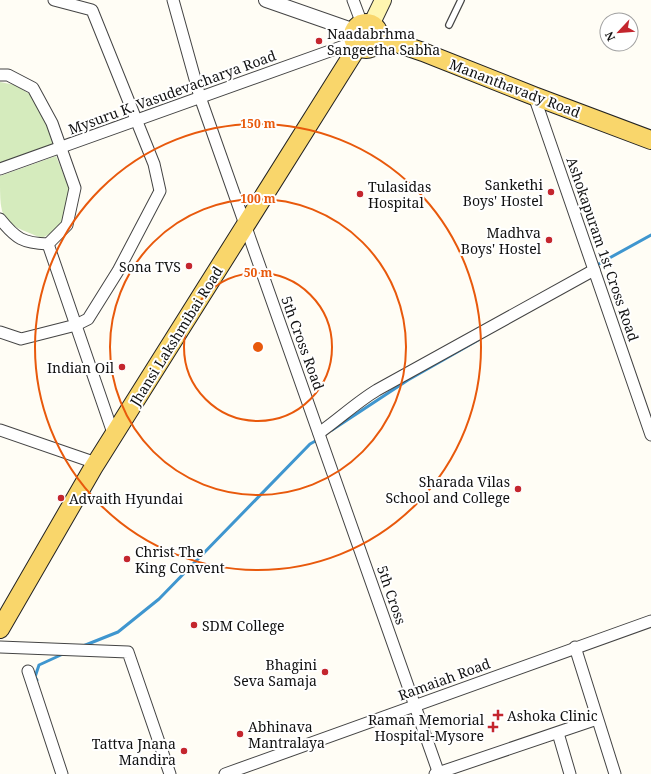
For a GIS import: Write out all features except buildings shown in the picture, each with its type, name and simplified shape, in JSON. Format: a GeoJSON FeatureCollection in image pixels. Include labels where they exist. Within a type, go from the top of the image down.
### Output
{"type":"FeatureCollection","features":[{"type":"Feature","properties":{"kind":"main road","name":"Jhansi Lakshmibai Road"},"geometry":{"type":"LineString","coordinates":[[0,629],[96,463],[245,225],[383,0]]}},
{"type":"Feature","properties":{"kind":"main road","name":"Mananthavady Road"},"geometry":{"type":"LineString","coordinates":[[363,34],[423,52],[651,140]]}},
{"type":"Feature","properties":{"kind":"street"},"geometry":{"type":"LineString","coordinates":[[0,332],[21,339],[76,325],[88,319],[118,271],[160,191],[154,164],[135,121],[92,10],[54,0]]}},
{"type":"Feature","properties":{"kind":"street","name":"5th Cross Road"},"geometry":{"type":"LineString","coordinates":[[173,0],[200,97],[318,429]]}},
{"type":"Feature","properties":{"kind":"street"},"geometry":{"type":"LineString","coordinates":[[266,0],[281,3],[363,34]]}},
{"type":"Feature","properties":{"kind":"street"},"geometry":{"type":"LineString","coordinates":[[353,0],[363,34]]}},
{"type":"Feature","properties":{"kind":"street","name":"Mysuru K. Vasudevacharya Road"},"geometry":{"type":"LineString","coordinates":[[0,169],[200,97],[363,34]]}},
{"type":"Feature","properties":{"kind":"street"},"geometry":{"type":"LineString","coordinates":[[0,75],[8,75],[33,88],[52,123],[62,147],[75,188],[68,225],[48,244],[29,243],[10,232],[0,219]]}},
{"type":"Feature","properties":{"kind":"street","name":"Ashokapuram 1st Cross Road"},"geometry":{"type":"LineString","coordinates":[[534,96],[590,258],[648,413],[651,435]]}},
{"type":"Feature","properties":{"kind":"street"},"geometry":{"type":"LineString","coordinates":[[48,244],[114,436]]}},
{"type":"Feature","properties":{"kind":"street"},"geometry":{"type":"LineString","coordinates":[[318,429],[339,419],[360,401],[377,390],[596,273]]}},
{"type":"Feature","properties":{"kind":"street","name":"5th Cross"},"geometry":{"type":"LineString","coordinates":[[318,429],[438,774]]}},
{"type":"Feature","properties":{"kind":"street"},"geometry":{"type":"LineString","coordinates":[[0,430],[96,463]]}},
{"type":"Feature","properties":{"kind":"street","name":"Ramaiah Road"},"geometry":{"type":"LineString","coordinates":[[225,774],[244,771],[575,647],[651,622]]}},
{"type":"Feature","properties":{"kind":"street"},"geometry":{"type":"LineString","coordinates":[[0,647],[128,652],[170,774]]}},
{"type":"Feature","properties":{"kind":"street"},"geometry":{"type":"LineString","coordinates":[[575,647],[614,774]]}},
{"type":"Feature","properties":{"kind":"street"},"geometry":{"type":"LineString","coordinates":[[28,671],[62,774]]}},
{"type":"Feature","properties":{"kind":"street"},"geometry":{"type":"LineString","coordinates":[[438,774],[597,719]]}},
{"type":"Feature","properties":{"kind":"street"},"geometry":{"type":"LineString","coordinates":[[558,732],[570,774]]}},
{"type":"Feature","properties":{"kind":"lane"},"geometry":{"type":"LineString","coordinates":[[449,25],[461,0]]}},
{"type":"Feature","properties":{"kind":"green space"},"geometry":{"type":"Polygon","coordinates":[[[0,82],[15,85],[33,96],[55,144],[0,164],[0,82]]]}},
{"type":"Feature","properties":{"kind":"green space"},"geometry":{"type":"Polygon","coordinates":[[[56,156],[69,188],[61,228],[42,238],[18,228],[5,218],[2,211],[0,176],[56,156]]]}},
{"type":"Feature","properties":{"kind":"waterway"},"geometry":{"type":"LineString","coordinates":[[595,266],[651,235]]}},
{"type":"Feature","properties":{"kind":"waterway"},"geometry":{"type":"LineString","coordinates":[[332,430],[408,380],[480,339]]}},
{"type":"Feature","properties":{"kind":"waterway"},"geometry":{"type":"LineString","coordinates":[[83,646],[118,632],[159,599],[310,444],[319,439]]}},
{"type":"Feature","properties":{"kind":"waterway"},"geometry":{"type":"LineString","coordinates":[[37,680],[35,677],[39,665],[63,654]]}},
{"type":"Feature","properties":{"kind":"place","name":"Naadabrhma Sangeetha Sabha"},"geometry":{"type":"Point","coordinates":[319,41]}},
{"type":"Feature","properties":{"kind":"place","name":"Sankethi Boys' Hostel"},"geometry":{"type":"Point","coordinates":[551,192]}},
{"type":"Feature","properties":{"kind":"place","name":"Tulasidas Hospital"},"geometry":{"type":"Point","coordinates":[360,194]}},
{"type":"Feature","properties":{"kind":"place","name":"Madhva Boys' Hostel"},"geometry":{"type":"Point","coordinates":[549,240]}},
{"type":"Feature","properties":{"kind":"place","name":"Sona TVS"},"geometry":{"type":"Point","coordinates":[189,266]}},
{"type":"Feature","properties":{"kind":"place","name":"Indian Oil"},"geometry":{"type":"Point","coordinates":[122,367]}},
{"type":"Feature","properties":{"kind":"place","name":"Sharada Vilas School and College"},"geometry":{"type":"Point","coordinates":[518,489]}},
{"type":"Feature","properties":{"kind":"place","name":"Advaith Hyundai"},"geometry":{"type":"Point","coordinates":[61,498]}},
{"type":"Feature","properties":{"kind":"place","name":"Christ The King Convent"},"geometry":{"type":"Point","coordinates":[127,559]}},
{"type":"Feature","properties":{"kind":"place","name":"SDM College"},"geometry":{"type":"Point","coordinates":[194,625]}},
{"type":"Feature","properties":{"kind":"place","name":"Bhagini Seva Samaja"},"geometry":{"type":"Point","coordinates":[325,672]}},
{"type":"Feature","properties":{"kind":"place","name":"Ashoka Clinic"},"geometry":{"type":"Point","coordinates":[498,715]}},
{"type":"Feature","properties":{"kind":"place","name":"Raman Memorial Hospital-Mysore"},"geometry":{"type":"Point","coordinates":[493,727]}},
{"type":"Feature","properties":{"kind":"place","name":"Abhinava Mantralaya"},"geometry":{"type":"Point","coordinates":[240,734]}},
{"type":"Feature","properties":{"kind":"place","name":"Tattva Jnana Mandira"},"geometry":{"type":"Point","coordinates":[184,751]}}]}
